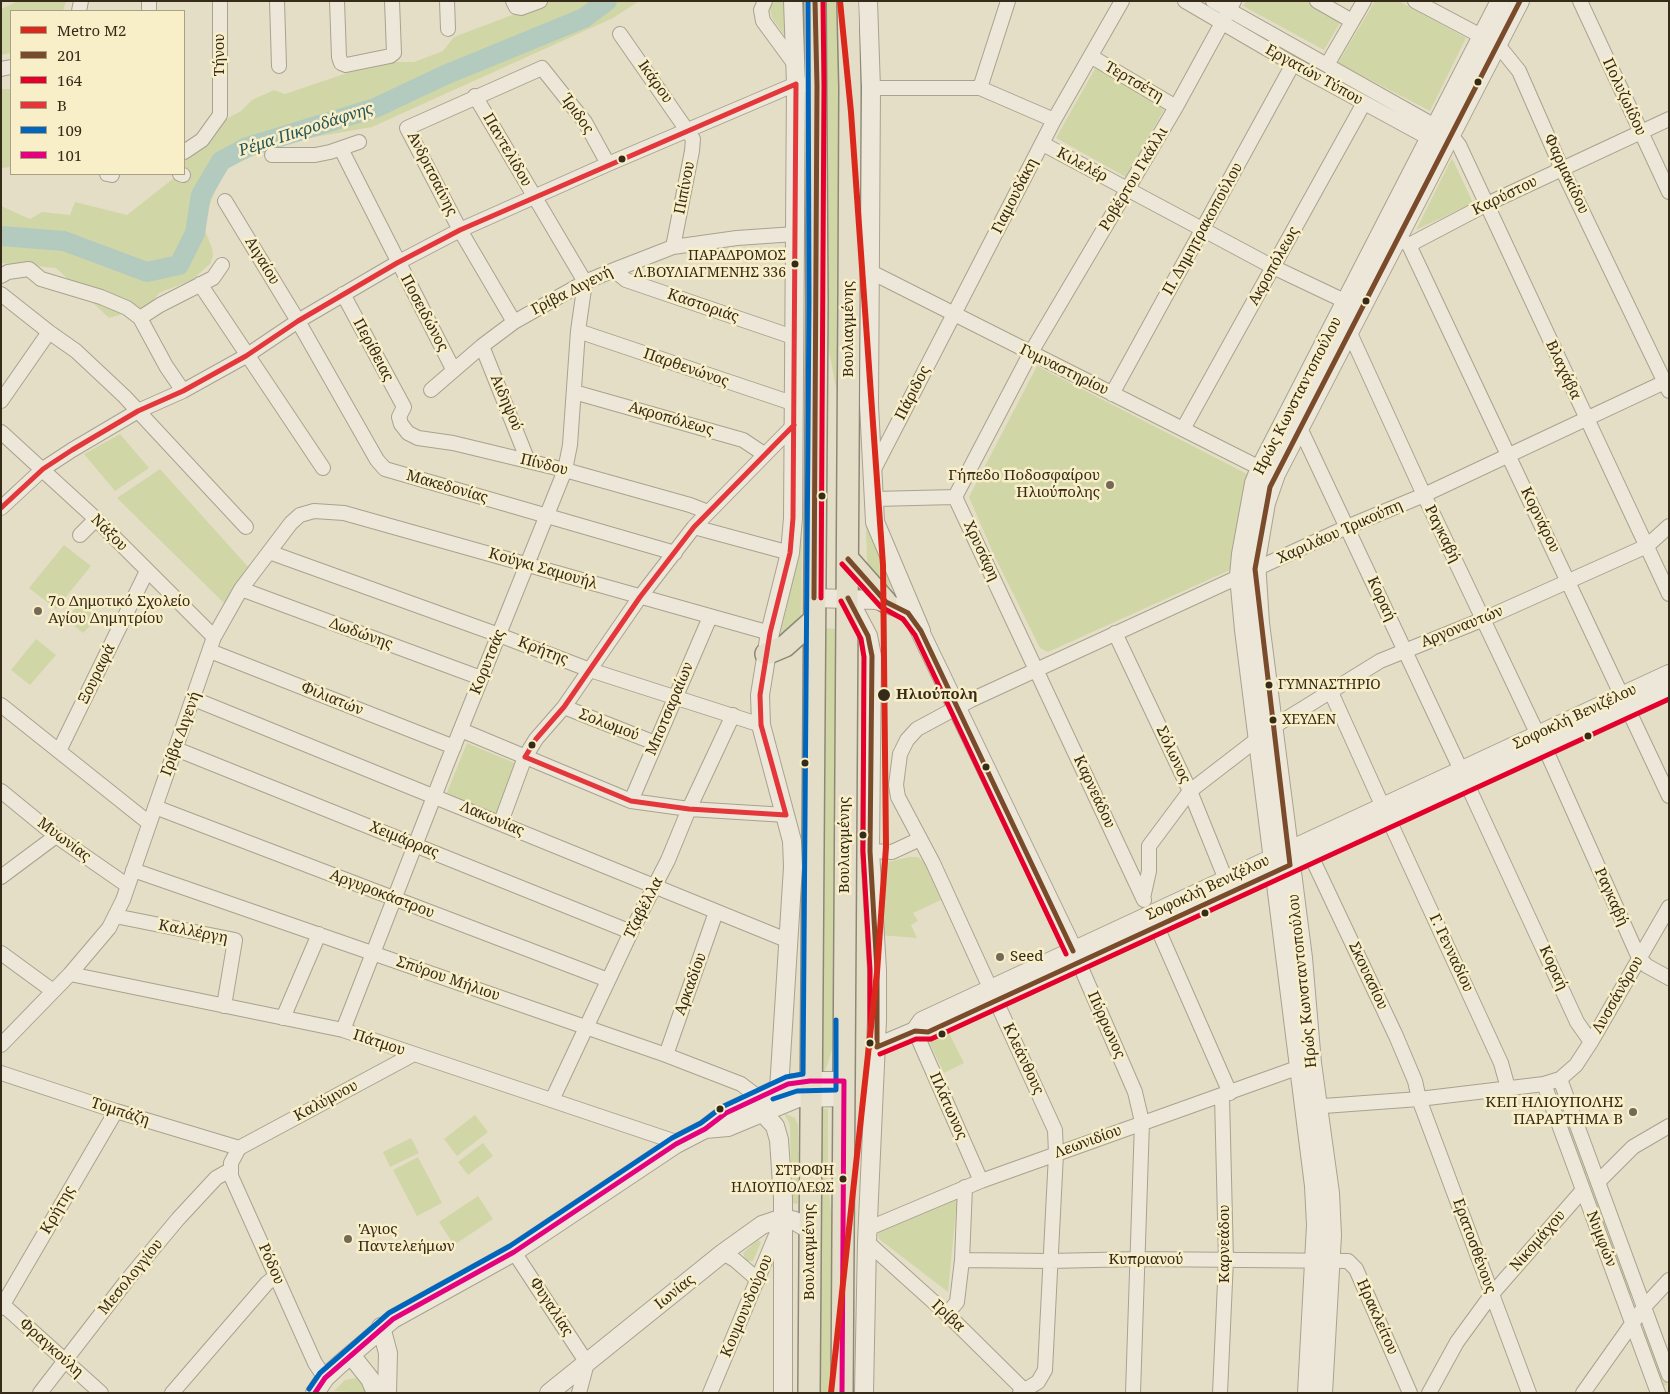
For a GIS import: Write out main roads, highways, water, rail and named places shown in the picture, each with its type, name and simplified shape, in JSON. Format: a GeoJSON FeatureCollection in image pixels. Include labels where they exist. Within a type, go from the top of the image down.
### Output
{"type":"FeatureCollection","features":[{"type":"Feature","properties":{"kind":"main road","name":"Βουλιαγμένης"},"geometry":{"type":"LineString","coordinates":[[809,1393],[817,86],[815,1]]}},
{"type":"Feature","properties":{"kind":"main road","name":"Βουλιαγμένης"},"geometry":{"type":"LineString","coordinates":[[842,1393],[848,598],[850,107],[848,1]]}},
{"type":"Feature","properties":{"kind":"main road"},"geometry":{"type":"LineString","coordinates":[[848,559],[886,602]]}},
{"type":"Feature","properties":{"kind":"main road"},"geometry":{"type":"LineString","coordinates":[[766,654],[786,646],[814,620]]}},
{"type":"Feature","properties":{"kind":"waterway","name":"Ρέμα Πικροδάφνης"},"geometry":{"type":"LineString","coordinates":[[1,236],[64,241],[147,272],[179,265],[195,233],[201,195],[221,161],[247,147],[375,108],[445,75],[584,18],[607,1]]}},
{"type":"Feature","properties":{"kind":"metro line","name":"Μ2"},"geometry":{"type":"LineString","coordinates":[[831,1393],[877,972],[886,847],[883,565],[851,112],[840,1]]}},
{"type":"Feature","properties":{"kind":"place","name":"ΠΑΡΑΔΡΟΜΟΣ Λ.ΒΟΥΛΙΑΓΜΕΝΗΣ 336"},"geometry":{"type":"Point","coordinates":[795,264]}},
{"type":"Feature","properties":{"kind":"place","name":"Γήπεδο Ποδοσφαίρου Ηλιούπολης"},"geometry":{"type":"Point","coordinates":[1110,485]}},
{"type":"Feature","properties":{"kind":"place","name":"7ο Δημοτικό Σχολείο Αγίου Δημητρίου"},"geometry":{"type":"Point","coordinates":[38,611]}},
{"type":"Feature","properties":{"kind":"place","name":"ΓΥΜΝΑΣΤΗΡΙΟ"},"geometry":{"type":"Point","coordinates":[1269,685]}},
{"type":"Feature","properties":{"kind":"place","name":"Ηλιούπολη"},"geometry":{"type":"Point","coordinates":[884,695]}},
{"type":"Feature","properties":{"kind":"place","name":"ΧΕΥΔΕΝ"},"geometry":{"type":"Point","coordinates":[1273,720]}},
{"type":"Feature","properties":{"kind":"place","name":"Seed"},"geometry":{"type":"Point","coordinates":[1000,957]}},
{"type":"Feature","properties":{"kind":"place","name":"ΚΕΠ ΗΛΙΟΥΠΟΛΗΣ ΠΑΡΑΡΤΗΜΑ Β"},"geometry":{"type":"Point","coordinates":[1633,1112]}},
{"type":"Feature","properties":{"kind":"place","name":"ΣΤΡΟΦΗ ΗΛΙΟΥΠΟΛΕΩΣ"},"geometry":{"type":"Point","coordinates":[843,1179]}},
{"type":"Feature","properties":{"kind":"place","name":"'Αγιος Παντελεήμων"},"geometry":{"type":"Point","coordinates":[348,1239]}}]}
